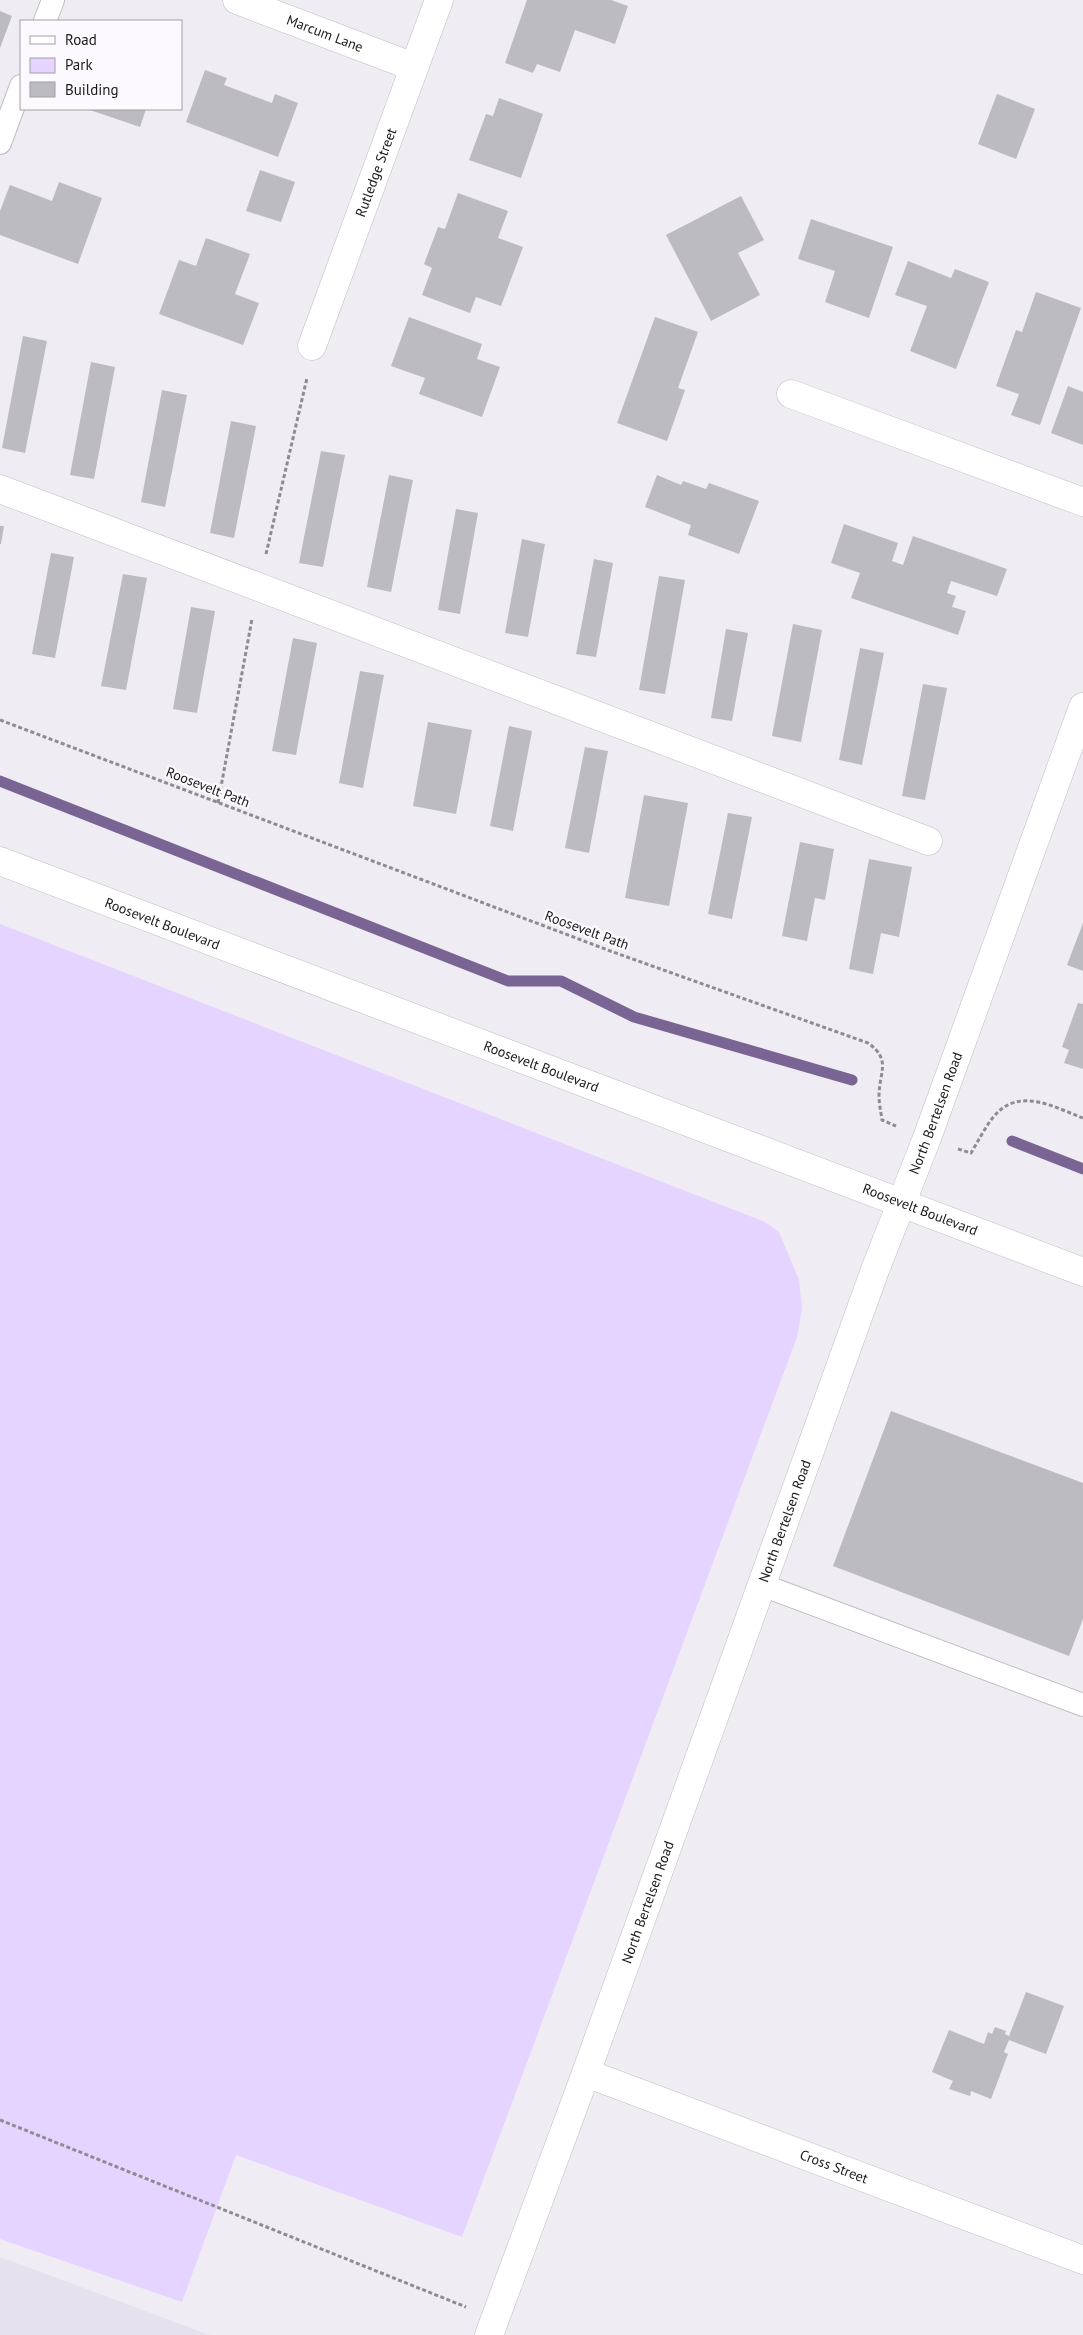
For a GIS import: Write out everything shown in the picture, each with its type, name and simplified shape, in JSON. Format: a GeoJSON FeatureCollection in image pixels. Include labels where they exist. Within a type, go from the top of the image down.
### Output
{"type":"FeatureCollection","features":[{"type":"Feature","properties":{"kind":"street","name":"Marcum Lane"},"geometry":{"type":"LineString","coordinates":[[236,0],[414,67]]}},
{"type":"Feature","properties":{"kind":"street","name":"Rutledge Street"},"geometry":{"type":"LineString","coordinates":[[312,346],[439,0]]}},
{"type":"Feature","properties":{"kind":"street"},"geometry":{"type":"LineString","coordinates":[[791,394],[1083,502]]}},
{"type":"Feature","properties":{"kind":"street"},"geometry":{"type":"LineString","coordinates":[[0,489],[928,841]]}},
{"type":"Feature","properties":{"kind":"street","name":"North Bertelsen Road"},"geometry":{"type":"LineString","coordinates":[[492,2327],[586,2073],[875,1270],[927,1138],[1083,707]]}},
{"type":"Feature","properties":{"kind":"street","name":"Roosevelt Boulevard"},"geometry":{"type":"LineString","coordinates":[[0,861],[242,955],[614,1092],[902,1201],[1083,1272]]}},
{"type":"Feature","properties":{"kind":"street","name":"Cross Street"},"geometry":{"type":"LineString","coordinates":[[586,2073],[1083,2260]]}},
{"type":"Feature","properties":{"kind":"lane"},"geometry":{"type":"LineString","coordinates":[[45,20],[53,0]]}},
{"type":"Feature","properties":{"kind":"lane"},"geometry":{"type":"LineString","coordinates":[[0,143],[20,89]]}},
{"type":"Feature","properties":{"kind":"lane"},"geometry":{"type":"LineString","coordinates":[[762,1585],[1083,1706]]}},
{"type":"Feature","properties":{"kind":"path","name":"Roosevelt Path"},"geometry":{"type":"LineString","coordinates":[[0,720],[613,952],[868,1043],[879,1051],[883,1064],[879,1097],[882,1120],[927,1138],[971,1153],[998,1112],[1017,1100],[1039,1102],[1083,1118]]}},
{"type":"Feature","properties":{"kind":"path"},"geometry":{"type":"LineString","coordinates":[[0,2120],[492,2327]]}},
{"type":"Feature","properties":{"kind":"shaded area"},"geometry":{"type":"Polygon","coordinates":[[[0,2257],[210,2335],[0,2335],[0,2257]]]}},
{"type":"Feature","properties":{"kind":"green space"},"geometry":{"type":"Polygon","coordinates":[[[0,924],[765,1222],[779,1232],[799,1280],[802,1309],[797,1337],[462,2237],[236,2155],[182,2302],[0,2239],[0,924]]]}},
{"type":"Feature","properties":{"kind":"building"},"geometry":{"type":"Polygon","coordinates":[[[527,0],[611,0],[628,6],[615,44],[575,30],[560,72],[537,64],[533,73],[505,63],[527,0]]]}},
{"type":"Feature","properties":{"kind":"building"},"geometry":{"type":"Polygon","coordinates":[[[0,11],[12,16],[0,48],[0,11]]]}},
{"type":"Feature","properties":{"kind":"building"},"geometry":{"type":"Polygon","coordinates":[[[205,70],[227,78],[224,85],[272,103],[275,94],[298,103],[278,157],[186,122],[205,70]]]}},
{"type":"Feature","properties":{"kind":"building"},"geometry":{"type":"Polygon","coordinates":[[[997,94],[1035,109],[1016,159],[978,144],[997,94]]]}},
{"type":"Feature","properties":{"kind":"building"},"geometry":{"type":"Polygon","coordinates":[[[499,98],[543,114],[521,178],[469,160],[486,114],[493,116],[499,98]]]}},
{"type":"Feature","properties":{"kind":"building"},"geometry":{"type":"Polygon","coordinates":[[[90,110],[146,110],[140,127],[90,110]]]}},
{"type":"Feature","properties":{"kind":"building"},"geometry":{"type":"Polygon","coordinates":[[[260,170],[295,182],[281,222],[246,211],[260,170]]]}},
{"type":"Feature","properties":{"kind":"building"},"geometry":{"type":"Polygon","coordinates":[[[59,182],[102,198],[78,264],[0,235],[0,211],[10,185],[52,201],[59,182]]]}},
{"type":"Feature","properties":{"kind":"building"},"geometry":{"type":"Polygon","coordinates":[[[458,193],[508,211],[498,238],[523,247],[501,306],[476,297],[470,313],[422,295],[432,268],[424,264],[438,227],[445,229],[458,193]]]}},
{"type":"Feature","properties":{"kind":"building"},"geometry":{"type":"Polygon","coordinates":[[[741,196],[764,240],[738,253],[760,295],[711,321],[666,235],[741,196]]]}},
{"type":"Feature","properties":{"kind":"building"},"geometry":{"type":"Polygon","coordinates":[[[811,219],[893,247],[869,318],[825,302],[835,271],[798,259],[811,219]]]}},
{"type":"Feature","properties":{"kind":"building"},"geometry":{"type":"Polygon","coordinates":[[[206,238],[250,254],[235,294],[259,303],[243,345],[159,314],[179,260],[196,266],[206,238]]]}},
{"type":"Feature","properties":{"kind":"building"},"geometry":{"type":"Polygon","coordinates":[[[908,261],[951,278],[955,269],[989,282],[956,369],[910,351],[927,306],[895,295],[908,261]]]}},
{"type":"Feature","properties":{"kind":"building"},"geometry":{"type":"Polygon","coordinates":[[[1036,292],[1081,308],[1040,425],[1011,415],[1019,394],[996,386],[1016,330],[1022,332],[1036,292]]]}},
{"type":"Feature","properties":{"kind":"building"},"geometry":{"type":"Polygon","coordinates":[[[409,317],[482,344],[477,359],[500,367],[482,417],[419,394],[425,378],[391,366],[409,317]]]}},
{"type":"Feature","properties":{"kind":"building"},"geometry":{"type":"Polygon","coordinates":[[[655,317],[698,332],[678,388],[685,390],[667,441],[617,423],[655,317]]]}},
{"type":"Feature","properties":{"kind":"building"},"geometry":{"type":"Polygon","coordinates":[[[23,336],[47,341],[25,453],[2,448],[23,336]]]}},
{"type":"Feature","properties":{"kind":"building"},"geometry":{"type":"Polygon","coordinates":[[[91,362],[115,367],[94,479],[70,475],[91,362]]]}},
{"type":"Feature","properties":{"kind":"building"},"geometry":{"type":"Polygon","coordinates":[[[1068,386],[1083,392],[1083,445],[1051,433],[1068,386]]]}},
{"type":"Feature","properties":{"kind":"building"},"geometry":{"type":"Polygon","coordinates":[[[162,390],[187,395],[165,507],[141,502],[162,390]]]}},
{"type":"Feature","properties":{"kind":"building"},"geometry":{"type":"Polygon","coordinates":[[[231,421],[256,426],[234,538],[210,533],[231,421]]]}},
{"type":"Feature","properties":{"kind":"building"},"geometry":{"type":"Polygon","coordinates":[[[321,451],[345,455],[323,567],[299,563],[321,451]]]}},
{"type":"Feature","properties":{"kind":"building"},"geometry":{"type":"Polygon","coordinates":[[[389,475],[413,480],[391,592],[367,587],[389,475]]]}},
{"type":"Feature","properties":{"kind":"building"},"geometry":{"type":"Polygon","coordinates":[[[657,475],[681,485],[683,481],[706,489],[709,483],[759,501],[739,554],[688,535],[691,525],[645,507],[657,475]]]}},
{"type":"Feature","properties":{"kind":"building"},"geometry":{"type":"Polygon","coordinates":[[[456,509],[478,513],[460,614],[438,610],[456,509]]]}},
{"type":"Feature","properties":{"kind":"building"},"geometry":{"type":"Polygon","coordinates":[[[844,524],[898,543],[892,561],[903,565],[913,536],[1007,569],[997,596],[951,581],[947,593],[956,596],[952,607],[966,611],[958,635],[851,598],[860,573],[831,563],[844,524]]]}},
{"type":"Feature","properties":{"kind":"building"},"geometry":{"type":"Polygon","coordinates":[[[0,526],[4,526],[1,544],[0,544],[0,526]]]}},
{"type":"Feature","properties":{"kind":"building"},"geometry":{"type":"Polygon","coordinates":[[[522,539],[545,544],[528,637],[505,633],[522,539]]]}},
{"type":"Feature","properties":{"kind":"building"},"geometry":{"type":"Polygon","coordinates":[[[51,553],[74,557],[55,658],[32,654],[51,553]]]}},
{"type":"Feature","properties":{"kind":"building"},"geometry":{"type":"Polygon","coordinates":[[[594,559],[613,563],[596,657],[576,654],[594,559]]]}},
{"type":"Feature","properties":{"kind":"building"},"geometry":{"type":"Polygon","coordinates":[[[123,574],[147,578],[126,690],[101,686],[123,574]]]}},
{"type":"Feature","properties":{"kind":"building"},"geometry":{"type":"Polygon","coordinates":[[[659,576],[685,580],[665,694],[639,690],[659,576]]]}},
{"type":"Feature","properties":{"kind":"building"},"geometry":{"type":"Polygon","coordinates":[[[191,607],[215,611],[197,713],[173,709],[191,607]]]}},
{"type":"Feature","properties":{"kind":"building"},"geometry":{"type":"Polygon","coordinates":[[[793,624],[822,630],[801,742],[772,736],[793,624]]]}},
{"type":"Feature","properties":{"kind":"building"},"geometry":{"type":"Polygon","coordinates":[[[726,629],[748,633],[732,721],[711,718],[726,629]]]}},
{"type":"Feature","properties":{"kind":"building"},"geometry":{"type":"Polygon","coordinates":[[[293,638],[317,643],[296,755],[272,751],[293,638]]]}},
{"type":"Feature","properties":{"kind":"building"},"geometry":{"type":"Polygon","coordinates":[[[860,648],[884,653],[862,765],[839,760],[860,648]]]}},
{"type":"Feature","properties":{"kind":"building"},"geometry":{"type":"Polygon","coordinates":[[[360,671],[384,675],[363,788],[339,783],[360,671]]]}},
{"type":"Feature","properties":{"kind":"building"},"geometry":{"type":"Polygon","coordinates":[[[923,684],[947,688],[925,800],[902,796],[923,684]]]}},
{"type":"Feature","properties":{"kind":"building"},"geometry":{"type":"Polygon","coordinates":[[[428,722],[472,730],[456,814],[413,806],[428,722]]]}},
{"type":"Feature","properties":{"kind":"building"},"geometry":{"type":"Polygon","coordinates":[[[509,726],[532,731],[513,831],[490,826],[509,726]]]}},
{"type":"Feature","properties":{"kind":"building"},"geometry":{"type":"Polygon","coordinates":[[[585,747],[608,751],[589,853],[565,848],[585,747]]]}},
{"type":"Feature","properties":{"kind":"building"},"geometry":{"type":"Polygon","coordinates":[[[644,795],[688,803],[669,906],[625,898],[644,795]]]}},
{"type":"Feature","properties":{"kind":"building"},"geometry":{"type":"Polygon","coordinates":[[[728,813],[752,817],[732,919],[708,914],[728,813]]]}},
{"type":"Feature","properties":{"kind":"building"},"geometry":{"type":"Polygon","coordinates":[[[800,842],[834,849],[825,900],[815,898],[807,941],[782,936],[800,842]]]}},
{"type":"Feature","properties":{"kind":"building"},"geometry":{"type":"Polygon","coordinates":[[[869,859],[912,867],[899,937],[881,933],[873,974],[849,969],[869,859]]]}},
{"type":"Feature","properties":{"kind":"building"},"geometry":{"type":"Polygon","coordinates":[[[1083,923],[1083,971],[1067,965],[1083,923]]]}},
{"type":"Feature","properties":{"kind":"building"},"geometry":{"type":"Polygon","coordinates":[[[1078,1003],[1083,1004],[1083,1069],[1064,1063],[1069,1050],[1062,1047],[1078,1003]]]}},
{"type":"Feature","properties":{"kind":"building"},"geometry":{"type":"Polygon","coordinates":[[[891,1411],[1083,1483],[1083,1619],[1069,1656],[833,1566],[891,1411]]]}},
{"type":"Feature","properties":{"kind":"building"},"geometry":{"type":"Polygon","coordinates":[[[1026,1992],[1064,2006],[1046,2054],[1009,2040],[1004,2052],[1008,2054],[991,2099],[971,2091],[970,2096],[949,2089],[953,2081],[932,2072],[949,2030],[984,2044],[988,2032],[992,2034],[995,2027],[1006,2031],[1005,2034],[1009,2036],[1026,1992]]]}},
{"type":"Feature","properties":{"kind":"waterway"},"geometry":{"type":"LineString","coordinates":[[0,781],[508,981],[561,981],[634,1017],[852,1080]]}},
{"type":"Feature","properties":{"kind":"waterway"},"geometry":{"type":"LineString","coordinates":[[1012,1141],[1083,1169]]}}]}
